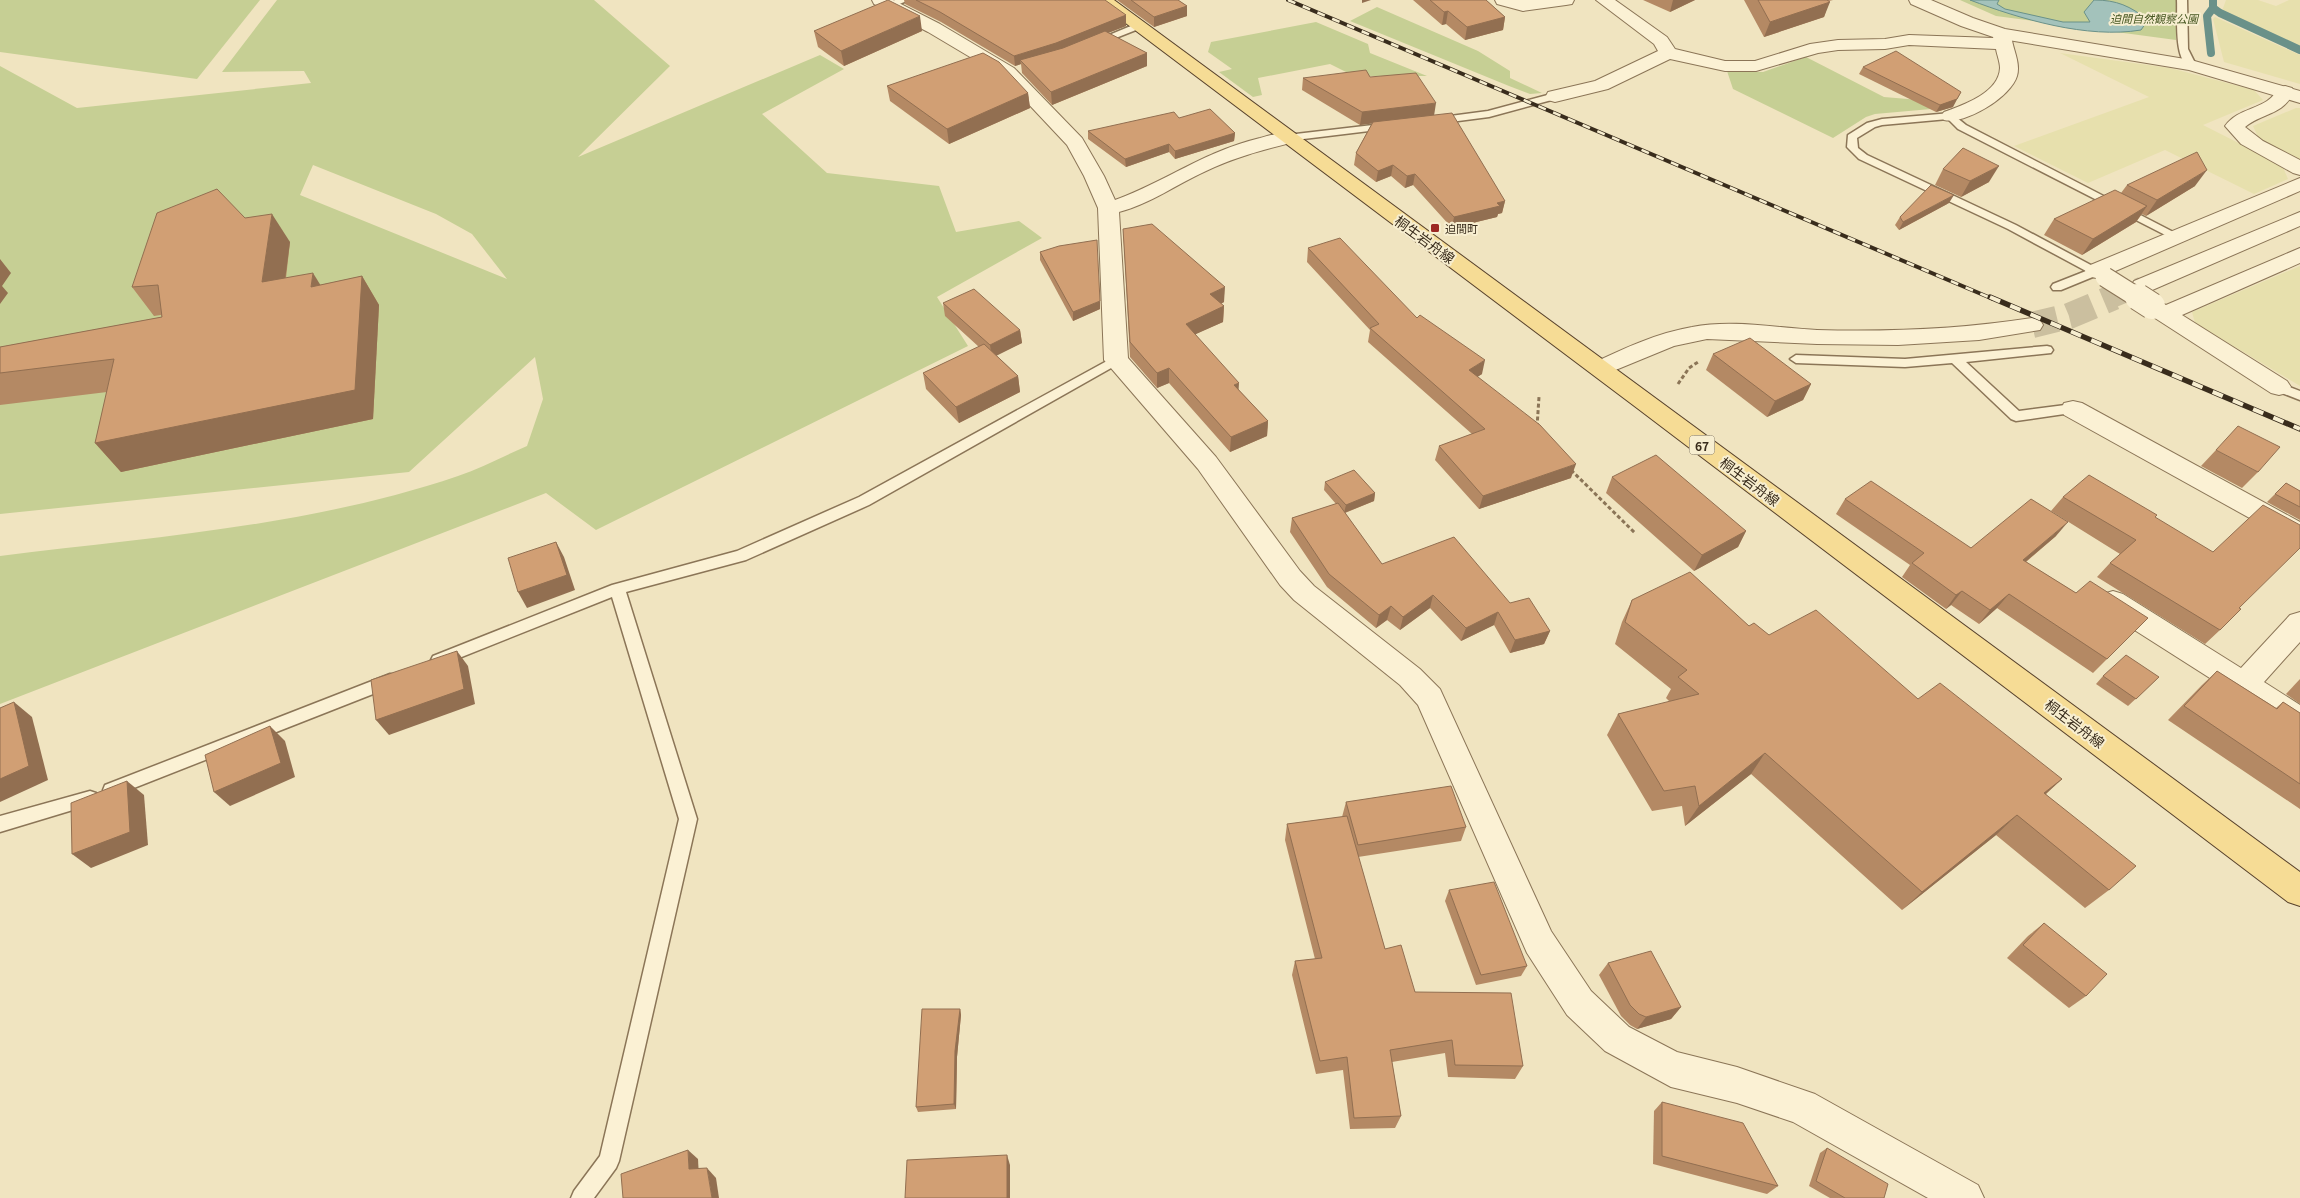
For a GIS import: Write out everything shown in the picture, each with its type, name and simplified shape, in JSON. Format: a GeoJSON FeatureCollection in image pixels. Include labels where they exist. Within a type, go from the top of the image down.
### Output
{"type":"FeatureCollection","features":[{"type":"Feature","properties":{"kind":"main road","name":"桐生岩舟線"},"geometry":{"type":"LineString","coordinates":[[1103,0],[1600,368],[2300,891]]}},
{"type":"Feature","properties":{"kind":"street"},"geometry":{"type":"LineString","coordinates":[[1503,0],[1523,6],[1566,0]]}},
{"type":"Feature","properties":{"kind":"street"},"geometry":{"type":"LineString","coordinates":[[1604,0],[1661,41],[1668,53]]}},
{"type":"Feature","properties":{"kind":"street"},"geometry":{"type":"LineString","coordinates":[[1917,0],[2002,39],[2008,58],[2009,72],[1998,90],[1982,102],[1951,116]]}},
{"type":"Feature","properties":{"kind":"street"},"geometry":{"type":"LineString","coordinates":[[891,2],[1012,71],[1075,142],[1094,176],[1108,208],[1116,360],[1206,463],[1290,578],[1304,593],[1410,677],[1430,698],[1441,727],[1539,942],[1579,1003],[1617,1039],[1671,1069],[1738,1085],[1802,1107],[1965,1198]]}},
{"type":"Feature","properties":{"kind":"street"},"geometry":{"type":"LineString","coordinates":[[1555,96],[1601,85],[1668,53],[1725,66],[1756,66],[1816,48],[1838,45],[1885,44],[1909,40],[2002,39],[2191,65],[2293,94]]}},
{"type":"Feature","properties":{"kind":"street"},"geometry":{"type":"LineString","coordinates":[[2293,94],[2277,104],[2240,120],[2235,126],[2239,133],[2248,140],[2293,162],[2300,169]]}},
{"type":"Feature","properties":{"kind":"street"},"geometry":{"type":"LineString","coordinates":[[1108,208],[1130,202],[1216,157],[1257,142],[1287,138]]}},
{"type":"Feature","properties":{"kind":"street"},"geometry":{"type":"LineString","coordinates":[[2101,274],[2177,236],[2300,184]]}},
{"type":"Feature","properties":{"kind":"street"},"geometry":{"type":"LineString","coordinates":[[2142,286],[2300,218]]}},
{"type":"Feature","properties":{"kind":"street"},"geometry":{"type":"LineString","coordinates":[[2158,310],[2300,255]]}},
{"type":"Feature","properties":{"kind":"street"},"geometry":{"type":"LineString","coordinates":[[2101,274],[2290,391]]}},
{"type":"Feature","properties":{"kind":"street"},"geometry":{"type":"LineString","coordinates":[[1600,368],[1660,343],[1707,332],[1904,338],[1995,332],[2032,325]]}},
{"type":"Feature","properties":{"kind":"street"},"geometry":{"type":"LineString","coordinates":[[2073,409],[2300,534]]}},
{"type":"Feature","properties":{"kind":"street"},"geometry":{"type":"LineString","coordinates":[[2087,586],[2300,720]]}},
{"type":"Feature","properties":{"kind":"street"},"geometry":{"type":"LineString","coordinates":[[2245,684],[2300,623]]}},
{"type":"Feature","properties":{"kind":"lane"},"geometry":{"type":"LineString","coordinates":[[2182,0],[2183,49],[2191,65]]}},
{"type":"Feature","properties":{"kind":"lane"},"geometry":{"type":"LineString","coordinates":[[1082,48],[1138,26]]}},
{"type":"Feature","properties":{"kind":"lane"},"geometry":{"type":"LineString","coordinates":[[1420,123],[1482,115],[1555,96]]}},
{"type":"Feature","properties":{"kind":"lane"},"geometry":{"type":"LineString","coordinates":[[2101,274],[2012,227],[1863,157],[1853,150],[1852,137],[1871,125],[1882,122],[1951,116],[1962,127],[2177,236]]}},
{"type":"Feature","properties":{"kind":"lane"},"geometry":{"type":"LineString","coordinates":[[1287,138],[1401,125]]}},
{"type":"Feature","properties":{"kind":"lane"},"geometry":{"type":"LineString","coordinates":[[2057,286],[2101,274]]}},
{"type":"Feature","properties":{"kind":"lane"},"geometry":{"type":"LineString","coordinates":[[1796,359],[1904,363],[2047,350]]}},
{"type":"Feature","properties":{"kind":"lane"},"geometry":{"type":"LineString","coordinates":[[1955,359],[2016,416],[2073,409]]}},
{"type":"Feature","properties":{"kind":"lane"},"geometry":{"type":"LineString","coordinates":[[426,665],[617,589],[741,556],[864,501],[1116,360]]}},
{"type":"Feature","properties":{"kind":"lane"},"geometry":{"type":"LineString","coordinates":[[581,1198],[609,1161],[688,819],[617,589]]}},
{"type":"Feature","properties":{"kind":"lane"},"geometry":{"type":"LineString","coordinates":[[0,824],[94,797],[408,672]]}},
{"type":"Feature","properties":{"kind":"path"},"geometry":{"type":"LineString","coordinates":[[1678,384],[1689,368],[1698,362]]}},
{"type":"Feature","properties":{"kind":"path"},"geometry":{"type":"LineString","coordinates":[[1537,431],[1539,397]]}},
{"type":"Feature","properties":{"kind":"path"},"geometry":{"type":"LineString","coordinates":[[1564,464],[1634,533]]}},
{"type":"Feature","properties":{"kind":"shaded area"},"geometry":{"type":"Polygon","coordinates":[[[2226,0],[2258,0],[2276,6],[2289,0],[2300,0],[2300,46],[2222,11],[2226,0]]]}},
{"type":"Feature","properties":{"kind":"shaded area"},"geometry":{"type":"Polygon","coordinates":[[[2215,17],[2300,55],[2300,84],[2224,62],[2213,19],[2215,17]]]}},
{"type":"Feature","properties":{"kind":"shaded area"},"geometry":{"type":"Polygon","coordinates":[[[2060,53],[2170,68],[2254,90],[2263,100],[2203,125],[2282,165],[2288,179],[2254,194],[2165,150],[2088,183],[2014,146],[2149,97],[2060,53]]]}},
{"type":"Feature","properties":{"kind":"shaded area"},"geometry":{"type":"Polygon","coordinates":[[[2300,108],[2300,160],[2259,139],[2253,126],[2300,108]]]}},
{"type":"Feature","properties":{"kind":"shaded area"},"geometry":{"type":"Polygon","coordinates":[[[2300,266],[2300,386],[2195,323],[2192,312],[2300,266]]]}},
{"type":"Feature","properties":{"kind":"green space"},"geometry":{"type":"Polygon","coordinates":[[[0,0],[260,0],[197,79],[0,52],[0,0]]]}},
{"type":"Feature","properties":{"kind":"green space"},"geometry":{"type":"Polygon","coordinates":[[[277,0],[594,0],[670,66],[578,157],[820,55],[844,69],[762,114],[827,173],[939,186],[956,232],[1019,221],[1042,238],[937,297],[968,346],[596,530],[546,493],[0,704],[0,556],[231,528],[346,507],[458,476],[527,446],[543,399],[535,357],[409,472],[0,514],[0,66],[77,108],[311,83],[304,71],[222,72],[277,0]],[[313,165],[300,195],[507,279],[472,234],[436,214],[313,165]]]}},
{"type":"Feature","properties":{"kind":"green space","name":"迫間自然観察公園"},"geometry":{"type":"Polygon","coordinates":[[[1960,0],[2176,0],[2176,40],[1996,16],[1960,0]]]}},
{"type":"Feature","properties":{"kind":"green space"},"geometry":{"type":"Polygon","coordinates":[[[1377,7],[1478,51],[1510,71],[1510,78],[1542,93],[1530,94],[1350,21],[1377,7]]]}},
{"type":"Feature","properties":{"kind":"green space"},"geometry":{"type":"Polygon","coordinates":[[[1316,22],[1368,44],[1370,53],[1427,76],[1354,76],[1330,64],[1258,78],[1262,95],[1253,97],[1219,72],[1232,69],[1208,52],[1211,42],[1316,22]]]}},
{"type":"Feature","properties":{"kind":"green space"},"geometry":{"type":"Polygon","coordinates":[[[1806,57],[1884,97],[1920,100],[1931,109],[1875,114],[1866,117],[1833,138],[1733,89],[1727,71],[1763,72],[1806,57]]]}},
{"type":"Feature","properties":{"kind":"water"},"geometry":{"type":"Polygon","coordinates":[[[1970,0],[1999,0],[1997,4],[2005,9],[2063,22],[2090,22],[2084,12],[2094,0],[2102,0],[2123,5],[2148,20],[2141,30],[2099,32],[2054,26],[2010,14],[1970,0]]]}},
{"type":"Feature","properties":{"kind":"building"},"geometry":{"type":"Polygon","coordinates":[[[888,0],[920,16],[841,51],[814,31],[888,0]]]}},
{"type":"Feature","properties":{"kind":"building"},"geometry":{"type":"Polygon","coordinates":[[[916,0],[1105,0],[1126,15],[1056,43],[1014,56],[916,0]]]}},
{"type":"Feature","properties":{"kind":"building"},"geometry":{"type":"Polygon","coordinates":[[[1131,0],[1178,0],[1187,6],[1154,17],[1131,0]]]}},
{"type":"Feature","properties":{"kind":"building"},"geometry":{"type":"Polygon","coordinates":[[[1430,0],[1486,0],[1505,17],[1467,27],[1448,11],[1444,12],[1430,0]]]}},
{"type":"Feature","properties":{"kind":"building"},"geometry":{"type":"Polygon","coordinates":[[[1758,0],[1827,0],[1830,2],[1770,22],[1758,0]]]}},
{"type":"Feature","properties":{"kind":"building"},"geometry":{"type":"Polygon","coordinates":[[[1105,31],[1147,53],[1051,92],[1020,60],[1063,48],[1105,31]]]}},
{"type":"Feature","properties":{"kind":"building"},"geometry":{"type":"Polygon","coordinates":[[[1896,51],[1961,92],[1957,99],[1940,105],[1863,67],[1896,51]]]}},
{"type":"Feature","properties":{"kind":"building"},"geometry":{"type":"Polygon","coordinates":[[[983,53],[999,62],[1028,93],[947,129],[887,86],[983,53]]]}},
{"type":"Feature","properties":{"kind":"building"},"geometry":{"type":"Polygon","coordinates":[[[1366,70],[1370,77],[1416,73],[1436,103],[1362,112],[1303,78],[1366,70]]]}},
{"type":"Feature","properties":{"kind":"building"},"geometry":{"type":"Polygon","coordinates":[[[1210,109],[1235,133],[1175,151],[1169,144],[1125,159],[1088,131],[1174,112],[1179,118],[1210,109]]]}},
{"type":"Feature","properties":{"kind":"building"},"geometry":{"type":"Polygon","coordinates":[[[1452,113],[1505,201],[1497,203],[1500,206],[1454,217],[1415,174],[1407,176],[1393,165],[1378,171],[1356,153],[1373,122],[1452,113]]]}},
{"type":"Feature","properties":{"kind":"building"},"geometry":{"type":"Polygon","coordinates":[[[1963,148],[1999,166],[1970,181],[1943,169],[1963,148]]]}},
{"type":"Feature","properties":{"kind":"building"},"geometry":{"type":"Polygon","coordinates":[[[2197,152],[2207,170],[2157,200],[2127,185],[2197,152]]]}},
{"type":"Feature","properties":{"kind":"building"},"geometry":{"type":"Polygon","coordinates":[[[1931,185],[1954,195],[1903,222],[1900,217],[1931,185]]]}},
{"type":"Feature","properties":{"kind":"building"},"geometry":{"type":"Polygon","coordinates":[[[217,189],[245,218],[272,214],[262,282],[313,273],[311,287],[362,276],[355,390],[95,443],[114,359],[0,373],[0,347],[162,317],[158,285],[132,287],[157,213],[217,189]]]}},
{"type":"Feature","properties":{"kind":"building"},"geometry":{"type":"Polygon","coordinates":[[[2115,190],[2147,206],[2093,239],[2054,219],[2115,190]]]}},
{"type":"Feature","properties":{"kind":"building"},"geometry":{"type":"Polygon","coordinates":[[[1152,224],[1225,287],[1210,294],[1224,306],[1186,324],[1239,383],[1234,385],[1268,421],[1231,437],[1169,368],[1157,373],[1130,342],[1123,229],[1152,224]]]}},
{"type":"Feature","properties":{"kind":"building"},"geometry":{"type":"Polygon","coordinates":[[[1340,238],[1417,318],[1420,315],[1485,360],[1469,370],[1540,425],[1576,464],[1483,496],[1439,446],[1485,429],[1370,328],[1379,324],[1308,248],[1340,238]]]}},
{"type":"Feature","properties":{"kind":"building"},"geometry":{"type":"Polygon","coordinates":[[[1097,240],[1100,301],[1073,312],[1040,252],[1059,246],[1097,240]]]}},
{"type":"Feature","properties":{"kind":"building"},"geometry":{"type":"Polygon","coordinates":[[[974,289],[1020,330],[990,345],[943,303],[974,289]]]}},
{"type":"Feature","properties":{"kind":"building"},"geometry":{"type":"Polygon","coordinates":[[[1750,338],[1811,384],[1775,401],[1713,354],[1750,338]]]}},
{"type":"Feature","properties":{"kind":"building"},"geometry":{"type":"Polygon","coordinates":[[[984,344],[1018,376],[956,407],[923,373],[984,344]]]}},
{"type":"Feature","properties":{"kind":"building"},"geometry":{"type":"Polygon","coordinates":[[[2238,426],[2280,447],[2258,472],[2216,450],[2238,426]]]}},
{"type":"Feature","properties":{"kind":"building"},"geometry":{"type":"Polygon","coordinates":[[[1656,455],[1746,531],[1702,555],[1612,477],[1656,455]]]}},
{"type":"Feature","properties":{"kind":"building"},"geometry":{"type":"Polygon","coordinates":[[[1354,470],[1375,493],[1346,505],[1325,482],[1354,470]]]}},
{"type":"Feature","properties":{"kind":"building"},"geometry":{"type":"Polygon","coordinates":[[[2089,475],[2157,515],[2155,517],[2213,552],[2263,505],[2300,525],[2300,548],[2239,608],[2241,609],[2220,630],[2110,563],[2136,540],[2063,497],[2089,475]]]}},
{"type":"Feature","properties":{"kind":"building"},"geometry":{"type":"Polygon","coordinates":[[[1871,481],[1971,548],[2031,499],[2068,522],[2023,560],[2076,593],[2090,581],[2148,618],[2107,659],[2009,594],[1990,610],[1962,591],[1956,595],[1912,563],[1924,553],[1845,499],[1871,481]]]}},
{"type":"Feature","properties":{"kind":"building"},"geometry":{"type":"Polygon","coordinates":[[[2286,483],[2300,491],[2300,507],[2275,494],[2286,483]]]}},
{"type":"Feature","properties":{"kind":"building"},"geometry":{"type":"Polygon","coordinates":[[[1338,503],[1382,564],[1454,537],[1510,603],[1529,598],[1550,631],[1515,640],[1498,612],[1466,628],[1433,595],[1403,617],[1391,606],[1379,615],[1329,574],[1292,518],[1338,503]]]}},
{"type":"Feature","properties":{"kind":"building"},"geometry":{"type":"Polygon","coordinates":[[[556,542],[567,575],[518,592],[508,558],[556,542]]]}},
{"type":"Feature","properties":{"kind":"building"},"geometry":{"type":"Polygon","coordinates":[[[1690,572],[1749,626],[1754,623],[1769,635],[1816,610],[1918,699],[1940,683],[2062,779],[2044,793],[2136,866],[2109,890],[2017,815],[1922,892],[1765,753],[1699,806],[1695,786],[1664,791],[1618,714],[1699,694],[1678,677],[1687,670],[1625,622],[1632,600],[1690,572]]]}},
{"type":"Feature","properties":{"kind":"building"},"geometry":{"type":"Polygon","coordinates":[[[457,651],[464,689],[376,720],[371,680],[457,651]]]}},
{"type":"Feature","properties":{"kind":"building"},"geometry":{"type":"Polygon","coordinates":[[[2126,655],[2159,677],[2136,699],[2103,676],[2126,655]]]}},
{"type":"Feature","properties":{"kind":"building"},"geometry":{"type":"Polygon","coordinates":[[[2217,671],[2277,709],[2283,702],[2300,713],[2300,784],[2184,706],[2217,671]]]}},
{"type":"Feature","properties":{"kind":"building"},"geometry":{"type":"Polygon","coordinates":[[[14,702],[29,766],[0,779],[0,708],[14,702]]]}},
{"type":"Feature","properties":{"kind":"building"},"geometry":{"type":"Polygon","coordinates":[[[270,726],[281,763],[214,792],[205,755],[270,726]]]}},
{"type":"Feature","properties":{"kind":"building"},"geometry":{"type":"Polygon","coordinates":[[[127,781],[130,832],[72,854],[71,803],[127,781]]]}},
{"type":"Feature","properties":{"kind":"building"},"geometry":{"type":"Polygon","coordinates":[[[1451,786],[1466,827],[1358,845],[1346,802],[1451,786]]]}},
{"type":"Feature","properties":{"kind":"building"},"geometry":{"type":"Polygon","coordinates":[[[1347,816],[1385,949],[1401,945],[1415,992],[1511,993],[1523,1066],[1455,1065],[1452,1040],[1390,1050],[1401,1116],[1354,1118],[1347,1057],[1320,1061],[1295,961],[1322,958],[1287,824],[1347,816]]]}},
{"type":"Feature","properties":{"kind":"building"},"geometry":{"type":"Polygon","coordinates":[[[1494,882],[1527,966],[1481,975],[1449,890],[1494,882]]]}},
{"type":"Feature","properties":{"kind":"building"},"geometry":{"type":"Polygon","coordinates":[[[2044,923],[2107,974],[2086,996],[2023,945],[2044,923]]]}},
{"type":"Feature","properties":{"kind":"building"},"geometry":{"type":"Polygon","coordinates":[[[1651,951],[1681,1007],[1646,1017],[1639,1014],[1630,1005],[1608,963],[1651,951]]]}},
{"type":"Feature","properties":{"kind":"building"},"geometry":{"type":"Polygon","coordinates":[[[922,1009],[960,1009],[955,1051],[954,1104],[916,1107],[922,1009]]]}},
{"type":"Feature","properties":{"kind":"building"},"geometry":{"type":"Polygon","coordinates":[[[1662,1102],[1743,1123],[1778,1186],[1662,1156],[1662,1102]]]}},
{"type":"Feature","properties":{"kind":"building"},"geometry":{"type":"Polygon","coordinates":[[[1827,1148],[1888,1184],[1884,1198],[1845,1198],[1816,1181],[1827,1148]]]}},
{"type":"Feature","properties":{"kind":"building"},"geometry":{"type":"Polygon","coordinates":[[[688,1150],[689,1169],[707,1168],[712,1198],[623,1198],[621,1174],[688,1150]]]}},
{"type":"Feature","properties":{"kind":"building"},"geometry":{"type":"Polygon","coordinates":[[[1007,1155],[1007,1198],[905,1198],[907,1160],[1007,1155]]]}},
{"type":"Feature","properties":{"kind":"waterway"},"geometry":{"type":"LineString","coordinates":[[2213,0],[2213,8]]}},
{"type":"Feature","properties":{"kind":"waterway"},"geometry":{"type":"LineString","coordinates":[[2211,53],[2207,16],[2213,8]]}},
{"type":"Feature","properties":{"kind":"waterway"},"geometry":{"type":"LineString","coordinates":[[2213,8],[2300,50]]}},
{"type":"Feature","properties":{"kind":"tunnel"},"geometry":{"type":"LineString","coordinates":[[2111,299],[2142,286]]}},
{"type":"Feature","properties":{"kind":"tunnel"},"geometry":{"type":"LineString","coordinates":[[2032,325],[2069,316],[2114,297]]}},
{"type":"Feature","properties":{"kind":"railway"},"geometry":{"type":"LineString","coordinates":[[1288,0],[1993,299]]}},
{"type":"Feature","properties":{"kind":"railway"},"geometry":{"type":"LineString","coordinates":[[1990,297],[2300,429]]}},
{"type":"Feature","properties":{"kind":"place","name":"迫間町"},"geometry":{"type":"Point","coordinates":[1435,228]}}]}
